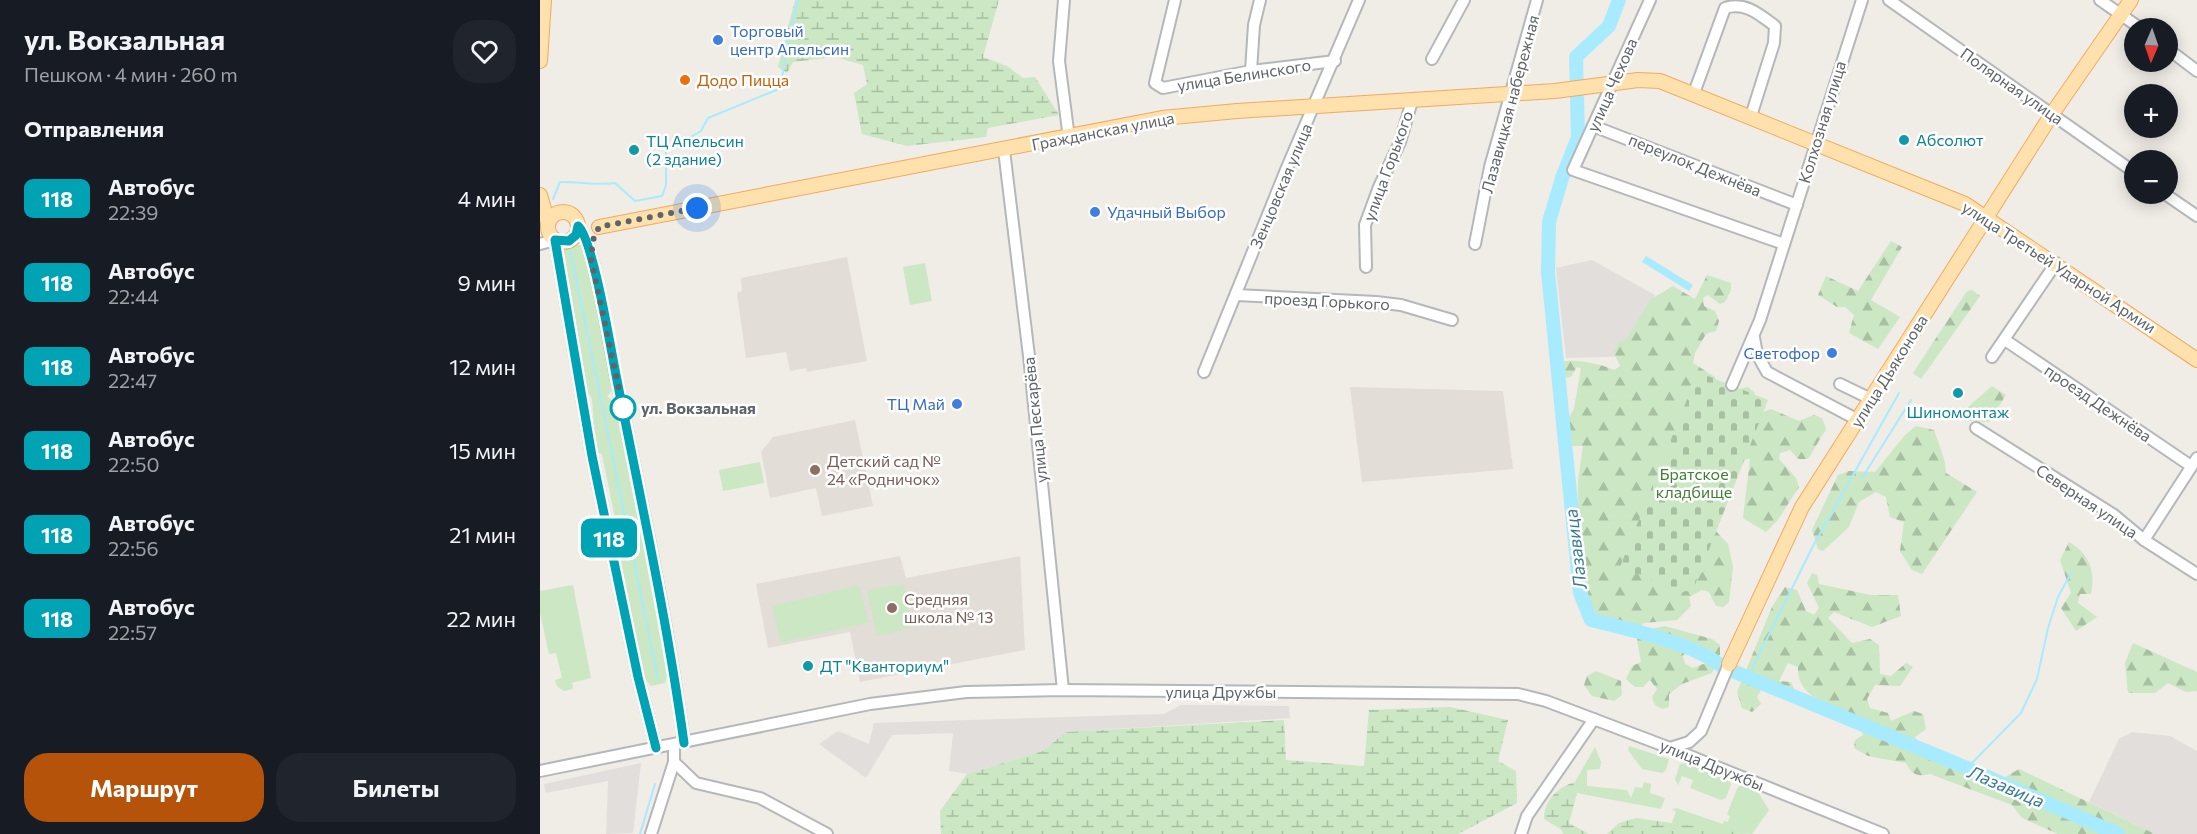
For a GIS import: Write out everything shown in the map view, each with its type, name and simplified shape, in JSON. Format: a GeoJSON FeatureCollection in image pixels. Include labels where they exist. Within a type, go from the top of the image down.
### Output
{"type":"FeatureCollection","features":[{"type":"Feature","properties":{"kind":"main road"},"geometry":{"type":"LineString","coordinates":[[540,61],[544,0]]}},
{"type":"Feature","properties":{"kind":"main road","name":"улица Дьяконова"},"geometry":{"type":"LineString","coordinates":[[1727,670],[1802,507],[2052,114],[2131,0]]}},
{"type":"Feature","properties":{"kind":"main road","name":"Гражданская улица"},"geometry":{"type":"LineString","coordinates":[[555,240],[564,242],[585,227],[1069,138],[1162,118],[1315,105],[1555,91],[1606,84],[1660,81],[1694,93]]}},
{"type":"Feature","properties":{"kind":"main road","name":"улица Третьей Ударной Армии"},"geometry":{"type":"LineString","coordinates":[[1694,93],[1965,204],[2056,263],[2197,360]]}},
{"type":"Feature","properties":{"kind":"main road"},"geometry":{"type":"LineString","coordinates":[[540,194],[550,236],[555,240]]}},
{"type":"Feature","properties":{"kind":"main road"},"geometry":{"type":"LineString","coordinates":[[548,220],[567,212],[585,227]]}},
{"type":"Feature","properties":{"kind":"street"},"geometry":{"type":"LineString","coordinates":[[1064,0],[1059,61],[1069,138]]}},
{"type":"Feature","properties":{"kind":"street","name":"улица Белинского"},"geometry":{"type":"LineString","coordinates":[[1175,0],[1155,83],[1163,88],[1251,71],[1335,61]]}},
{"type":"Feature","properties":{"kind":"street"},"geometry":{"type":"LineString","coordinates":[[1251,71],[1254,25],[1260,0]]}},
{"type":"Feature","properties":{"kind":"street","name":"Зенцовская улица"},"geometry":{"type":"LineString","coordinates":[[1204,372],[1359,0]]}},
{"type":"Feature","properties":{"kind":"street"},"geometry":{"type":"LineString","coordinates":[[1432,58],[1464,0]]}},
{"type":"Feature","properties":{"kind":"street","name":"Лазавицкая набережная"},"geometry":{"type":"LineString","coordinates":[[1476,244],[1490,167],[1513,93],[1537,0]]}},
{"type":"Feature","properties":{"kind":"street","name":"улица Чехова"},"geometry":{"type":"LineString","coordinates":[[1650,0],[1606,84],[1593,126],[1574,170],[1784,244]]}},
{"type":"Feature","properties":{"kind":"street","name":"Колхозная улица"},"geometry":{"type":"LineString","coordinates":[[1732,385],[1754,337],[1862,0]]}},
{"type":"Feature","properties":{"kind":"street","name":"Полярная улица"},"geometry":{"type":"LineString","coordinates":[[1889,0],[2124,165]]}},
{"type":"Feature","properties":{"kind":"street"},"geometry":{"type":"LineString","coordinates":[[2100,0],[2125,18]]}},
{"type":"Feature","properties":{"kind":"street"},"geometry":{"type":"LineString","coordinates":[[1694,93],[1725,8],[1734,5],[1752,10],[1775,26],[1774,43],[1752,116]]}},
{"type":"Feature","properties":{"kind":"street"},"geometry":{"type":"LineString","coordinates":[[2178,57],[2197,71]]}},
{"type":"Feature","properties":{"kind":"street","name":"улица Горького"},"geometry":{"type":"LineString","coordinates":[[1366,267],[1365,225],[1400,142],[1412,100]]}},
{"type":"Feature","properties":{"kind":"street","name":"переулок Дежнёва"},"geometry":{"type":"LineString","coordinates":[[1593,126],[1797,205]]}},
{"type":"Feature","properties":{"kind":"street","name":"улица Пескарёва"},"geometry":{"type":"LineString","coordinates":[[1004,150],[1029,356],[1063,690]]}},
{"type":"Feature","properties":{"kind":"street"},"geometry":{"type":"LineString","coordinates":[[2178,203],[2197,216]]}},
{"type":"Feature","properties":{"kind":"street"},"geometry":{"type":"LineString","coordinates":[[585,227],[657,579],[679,744],[651,834]]}},
{"type":"Feature","properties":{"kind":"street"},"geometry":{"type":"LineString","coordinates":[[540,244],[555,240],[592,456],[638,677],[656,748]]}},
{"type":"Feature","properties":{"kind":"street"},"geometry":{"type":"LineString","coordinates":[[1992,357],[2056,263]]}},
{"type":"Feature","properties":{"kind":"street","name":"проезд Горького"},"geometry":{"type":"LineString","coordinates":[[1236,295],[1376,302],[1401,305],[1452,320]]}},
{"type":"Feature","properties":{"kind":"street"},"geometry":{"type":"LineString","coordinates":[[1754,337],[1757,354],[1767,372],[1858,420]]}},
{"type":"Feature","properties":{"kind":"street","name":"проезд Дежнёва"},"geometry":{"type":"LineString","coordinates":[[2005,340],[2194,462]]}},
{"type":"Feature","properties":{"kind":"street"},"geometry":{"type":"LineString","coordinates":[[1840,384],[1871,399]]}},
{"type":"Feature","properties":{"kind":"street","name":"Северная улица"},"geometry":{"type":"LineString","coordinates":[[1976,428],[2114,515],[2144,540],[2197,574]]}},
{"type":"Feature","properties":{"kind":"street"},"geometry":{"type":"LineString","coordinates":[[2144,540],[2194,462]]}},
{"type":"Feature","properties":{"kind":"street","name":"улица Дьяконова"},"geometry":{"type":"LineString","coordinates":[[1670,748],[1689,742],[1701,731],[1727,670]]}},
{"type":"Feature","properties":{"kind":"street","name":"улица Дружбы"},"geometry":{"type":"LineString","coordinates":[[540,771],[870,704],[966,692],[1063,690],[1518,694],[1546,701],[1670,748],[1883,834]]}},
{"type":"Feature","properties":{"kind":"street"},"geometry":{"type":"LineString","coordinates":[[1521,834],[1527,816],[1594,719]]}},
{"type":"Feature","properties":{"kind":"street"},"geometry":{"type":"LineString","coordinates":[[674,762],[696,783],[760,798],[827,834]]}},
{"type":"Feature","properties":{"kind":"shaded area"},"geometry":{"type":"Polygon","coordinates":[[[847,257],[867,361],[807,372],[806,368],[790,371],[786,352],[746,358],[737,293],[742,291],[741,278],[847,257]]]}},
{"type":"Feature","properties":{"kind":"shaded area"},"geometry":{"type":"Polygon","coordinates":[[[1592,260],[1655,295],[1635,356],[1566,358],[1556,268],[1592,260]]]}},
{"type":"Feature","properties":{"kind":"shaded area"},"geometry":{"type":"Polygon","coordinates":[[[1350,387],[1503,391],[1513,469],[1362,482],[1350,387]]]}},
{"type":"Feature","properties":{"kind":"shaded area","name":"Детский сад № 24 «Родничок»"},"geometry":{"type":"Polygon","coordinates":[[[855,420],[873,506],[822,516],[816,488],[770,498],[761,452],[773,437],[855,420]]]}},
{"type":"Feature","properties":{"kind":"shaded area","name":"Средняя школа № 13"},"geometry":{"type":"Polygon","coordinates":[[[900,556],[906,578],[1020,556],[1025,650],[860,682],[850,632],[768,648],[756,584],[900,556]]]}},
{"type":"Feature","properties":{"kind":"shaded area"},"geometry":{"type":"Polygon","coordinates":[[[1181,705],[1289,706],[1290,718],[1066,732],[1043,751],[967,774],[949,771],[953,733],[892,735],[866,778],[819,744],[838,731],[869,744],[874,723],[1164,714],[1181,705]]]}},
{"type":"Feature","properties":{"kind":"shaded area"},"geometry":{"type":"Polygon","coordinates":[[[2132,732],[2170,736],[2197,751],[2197,834],[2155,834],[2089,802],[2119,739],[2132,732]]]}},
{"type":"Feature","properties":{"kind":"shaded area"},"geometry":{"type":"Polygon","coordinates":[[[641,763],[633,833],[606,834],[608,781],[546,793],[544,784],[641,763]]]}},
{"type":"Feature","properties":{"kind":"green space"},"geometry":{"type":"Polygon","coordinates":[[[795,0],[999,0],[983,57],[1007,66],[1023,78],[1035,77],[1059,115],[988,128],[986,137],[907,146],[862,134],[854,93],[867,84],[863,65],[835,57],[793,62],[787,73],[778,67],[795,0]]]}},
{"type":"Feature","properties":{"kind":"green space"},"geometry":{"type":"Polygon","coordinates":[[[1891,241],[1902,247],[1871,300],[1900,317],[1878,349],[1849,333],[1854,315],[1845,307],[1837,307],[1818,295],[1826,276],[1858,291],[1891,241]]]}},
{"type":"Feature","properties":{"kind":"green space"},"geometry":{"type":"Polygon","coordinates":[[[571,245],[585,245],[614,389],[607,396],[617,405],[669,670],[665,683],[651,686],[642,675],[614,542],[619,538],[602,454],[596,452],[592,399],[589,393],[584,391],[555,249],[571,245]]]}},
{"type":"Feature","properties":{"kind":"green space"},"geometry":{"type":"Polygon","coordinates":[[[925,263],[932,301],[910,305],[903,267],[925,263]]]}},
{"type":"Feature","properties":{"kind":"green space"},"geometry":{"type":"Polygon","coordinates":[[[1707,275],[1731,283],[1731,290],[1725,302],[1720,304],[1708,295],[1703,298],[1704,306],[1715,311],[1719,321],[1716,331],[1706,334],[1695,353],[1693,363],[1715,377],[1718,384],[1740,389],[1748,387],[1755,393],[1757,410],[1763,412],[1771,409],[1799,421],[1814,415],[1822,418],[1826,429],[1808,459],[1798,459],[1790,450],[1780,453],[1779,459],[1796,478],[1799,487],[1777,521],[1766,532],[1743,518],[1750,459],[1740,460],[1714,529],[1728,544],[1733,567],[1729,602],[1723,607],[1716,606],[1709,592],[1702,590],[1689,597],[1691,606],[1677,620],[1644,623],[1637,630],[1592,616],[1585,577],[1579,569],[1578,481],[1583,446],[1572,446],[1567,441],[1568,419],[1574,409],[1581,368],[1577,367],[1571,377],[1564,378],[1559,371],[1561,363],[1565,361],[1579,361],[1614,370],[1620,366],[1614,353],[1618,343],[1628,337],[1650,300],[1673,286],[1695,299],[1707,275]]]}},
{"type":"Feature","properties":{"kind":"green space"},"geometry":{"type":"Polygon","coordinates":[[[1972,290],[1980,296],[1921,379],[1913,373],[1967,291],[1972,290]]]}},
{"type":"Feature","properties":{"kind":"green space","name":"Братское кладбище"},"geometry":{"type":"Polygon","coordinates":[[[1698,372],[1768,400],[1691,595],[1620,567],[1698,372]]]}},
{"type":"Feature","properties":{"kind":"green space"},"geometry":{"type":"Polygon","coordinates":[[[1992,386],[2006,395],[1989,422],[1961,420],[1961,413],[1992,386]]]}},
{"type":"Feature","properties":{"kind":"green space"},"geometry":{"type":"Polygon","coordinates":[[[1916,426],[1934,430],[1945,462],[1946,473],[1977,492],[1922,574],[1912,570],[1900,551],[1904,522],[1890,517],[1886,497],[1876,492],[1859,502],[1849,527],[1823,551],[1818,549],[1812,530],[1838,475],[1849,471],[1875,472],[1905,435],[1916,426]]]}},
{"type":"Feature","properties":{"kind":"green space"},"geometry":{"type":"Polygon","coordinates":[[[760,462],[764,483],[723,491],[719,470],[760,462]]]}},
{"type":"Feature","properties":{"kind":"green space"},"geometry":{"type":"Polygon","coordinates":[[[2069,542],[2082,552],[2092,571],[2091,594],[2080,594],[2078,603],[2097,617],[2076,631],[2061,608],[2071,593],[2060,560],[2069,542]]]}},
{"type":"Feature","properties":{"kind":"green space"},"geometry":{"type":"Polygon","coordinates":[[[1812,573],[1817,575],[1819,584],[1871,595],[1898,595],[1901,616],[1872,627],[1834,612],[1828,618],[1852,643],[1870,639],[1879,645],[1880,674],[1891,676],[1906,663],[1913,667],[1900,686],[1875,685],[1867,699],[1870,708],[1888,713],[1891,721],[1914,711],[1923,714],[1926,729],[1915,737],[1918,745],[2002,779],[2019,769],[2155,834],[2058,834],[2022,818],[2012,805],[1930,774],[1915,774],[1906,763],[1868,756],[1854,748],[1855,740],[1863,735],[1855,718],[1827,705],[1809,693],[1799,677],[1798,667],[1788,663],[1779,681],[1791,682],[1794,689],[1789,696],[1761,690],[1757,697],[1761,704],[1752,712],[1742,708],[1737,692],[1772,607],[1785,587],[1797,590],[1806,611],[1814,615],[1819,608],[1807,583],[1812,573]]]}},
{"type":"Feature","properties":{"kind":"green space"},"geometry":{"type":"Polygon","coordinates":[[[904,584],[911,628],[877,636],[867,590],[904,584]]]}},
{"type":"Feature","properties":{"kind":"green space"},"geometry":{"type":"Polygon","coordinates":[[[573,585],[591,678],[572,683],[573,689],[564,691],[557,686],[555,680],[562,678],[556,653],[549,654],[540,613],[540,591],[573,585]]]}},
{"type":"Feature","properties":{"kind":"green space"},"geometry":{"type":"Polygon","coordinates":[[[859,585],[869,622],[781,643],[772,606],[859,585]]]}},
{"type":"Feature","properties":{"kind":"green space"},"geometry":{"type":"Polygon","coordinates":[[[1665,626],[1712,639],[1720,645],[1720,655],[1715,657],[1689,648],[1683,656],[1685,664],[1693,668],[1711,661],[1715,667],[1712,673],[1682,684],[1669,694],[1669,707],[1662,709],[1655,705],[1652,697],[1657,689],[1650,680],[1643,687],[1635,687],[1626,679],[1632,666],[1641,662],[1637,640],[1642,631],[1665,626]]]}},
{"type":"Feature","properties":{"kind":"green space"},"geometry":{"type":"Polygon","coordinates":[[[2133,643],[2197,672],[2197,691],[2186,692],[2168,683],[2155,693],[2128,693],[2125,663],[2133,643]]]}},
{"type":"Feature","properties":{"kind":"green space"},"geometry":{"type":"Polygon","coordinates":[[[1596,671],[1621,681],[1622,695],[1614,701],[1592,696],[1584,685],[1587,676],[1596,671]]]}},
{"type":"Feature","properties":{"kind":"green space"},"geometry":{"type":"Polygon","coordinates":[[[1450,707],[1508,720],[1498,761],[1516,771],[1517,803],[1458,834],[941,834],[940,811],[967,774],[1043,751],[1066,732],[1284,720],[1286,760],[1364,766],[1369,710],[1450,707]]]}},
{"type":"Feature","properties":{"kind":"green space"},"geometry":{"type":"Polygon","coordinates":[[[1629,746],[1669,759],[1666,770],[1662,773],[1642,769],[1628,750],[1629,746]]]}},
{"type":"Feature","properties":{"kind":"green space"},"geometry":{"type":"Polygon","coordinates":[[[1595,747],[1601,762],[1600,769],[1587,770],[1587,786],[1627,790],[1631,798],[1635,787],[1642,788],[1644,782],[1651,784],[1650,793],[1665,798],[1661,809],[1577,793],[1575,782],[1595,747]]]}},
{"type":"Feature","properties":{"kind":"green space"},"geometry":{"type":"Polygon","coordinates":[[[1690,762],[1729,777],[1731,784],[1726,798],[1721,800],[1690,788],[1693,780],[1682,776],[1678,785],[1675,779],[1680,764],[1690,762]]]}},
{"type":"Feature","properties":{"kind":"green space"},"geometry":{"type":"Polygon","coordinates":[[[1575,782],[1577,793],[1569,823],[1589,834],[1563,834],[1562,830],[1544,819],[1546,806],[1553,795],[1563,787],[1575,782]]]}},
{"type":"Feature","properties":{"kind":"green space"},"geometry":{"type":"Polygon","coordinates":[[[1746,783],[1757,790],[1769,810],[1752,834],[1672,823],[1676,811],[1672,810],[1676,808],[1723,824],[1724,821],[1728,822],[1730,816],[1727,814],[1738,787],[1746,783]]]}},
{"type":"Feature","properties":{"kind":"green space"},"geometry":{"type":"Polygon","coordinates":[[[1636,818],[1749,834],[1607,834],[1619,823],[1636,818]]]}},
{"type":"Feature","properties":{"kind":"water"},"geometry":{"type":"Polygon","coordinates":[[[1646,256],[1693,285],[1689,291],[1642,262],[1646,256]]]}},
{"type":"Feature","properties":{"kind":"waterway"},"geometry":{"type":"LineString","coordinates":[[553,199],[560,182],[615,183],[635,201],[662,196],[666,185],[666,151],[701,131],[708,118],[781,88],[786,48],[798,0]]}},
{"type":"Feature","properties":{"kind":"waterway","name":"Лазавица"},"geometry":{"type":"LineString","coordinates":[[1619,0],[1609,26],[1576,57],[1578,137],[1562,178],[1549,222],[1548,272],[1580,593],[1591,620],[1678,644],[1711,658],[1723,667],[1967,768],[2118,834]]}},
{"type":"Feature","properties":{"kind":"waterway"},"geometry":{"type":"LineString","coordinates":[[570,248],[658,679]]}},
{"type":"Feature","properties":{"kind":"waterway"},"geometry":{"type":"LineString","coordinates":[[1748,677],[1813,546],[1899,393]]}},
{"type":"Feature","properties":{"kind":"waterway"},"geometry":{"type":"LineString","coordinates":[[1862,478],[1911,400]]}},
{"type":"Feature","properties":{"kind":"waterway"},"geometry":{"type":"LineString","coordinates":[[1967,768],[2021,713],[2037,679],[2048,628],[2058,597],[2071,573]]}},
{"type":"Feature","properties":{"kind":"waterway"},"geometry":{"type":"LineString","coordinates":[[640,834],[655,784]]}},
{"type":"Feature","properties":{"kind":"bus line","name":"118"},"geometry":{"type":"LineString","coordinates":[[656,748],[638,677],[592,456],[555,240],[569,241],[576,235],[578,226],[584,232],[587,241],[608,335],[659,589],[684,743]]}},
{"type":"Feature","properties":{"kind":"place","name":"Торговый центр Апельсин"},"geometry":{"type":"Point","coordinates":[718,40]}},
{"type":"Feature","properties":{"kind":"place","name":"Додо Пицца"},"geometry":{"type":"Point","coordinates":[685,80]}},
{"type":"Feature","properties":{"kind":"place","name":"Абсолют"},"geometry":{"type":"Point","coordinates":[1904,140]}},
{"type":"Feature","properties":{"kind":"place","name":"ТЦ Апельсин (2 здание)"},"geometry":{"type":"Point","coordinates":[634,150]}},
{"type":"Feature","properties":{"kind":"place","name":"Удачный Выбор"},"geometry":{"type":"Point","coordinates":[1095,212]}},
{"type":"Feature","properties":{"kind":"place","name":"Светофор"},"geometry":{"type":"Point","coordinates":[1832,353]}},
{"type":"Feature","properties":{"kind":"place","name":"Шиномонтаж"},"geometry":{"type":"Point","coordinates":[1958,393]}},
{"type":"Feature","properties":{"kind":"place","name":"ТЦ Май"},"geometry":{"type":"Point","coordinates":[957,404]}},
{"type":"Feature","properties":{"kind":"place","name":"ул. Вокзальная"},"geometry":{"type":"Point","coordinates":[623,408]}},
{"type":"Feature","properties":{"kind":"place","name":"Детский сад № 24 «Родничок»"},"geometry":{"type":"Point","coordinates":[815,470]}},
{"type":"Feature","properties":{"kind":"place","name":"Средняя школа № 13"},"geometry":{"type":"Point","coordinates":[892,608]}},
{"type":"Feature","properties":{"kind":"place","name":"ДТ \"Кванториум\""},"geometry":{"type":"Point","coordinates":[808,666]}},
{"type":"Feature","properties":{"kind":"route"},"geometry":{"type":"LineString","coordinates":[[623,408],[591,259],[597,227],[697,208]]}}]}
